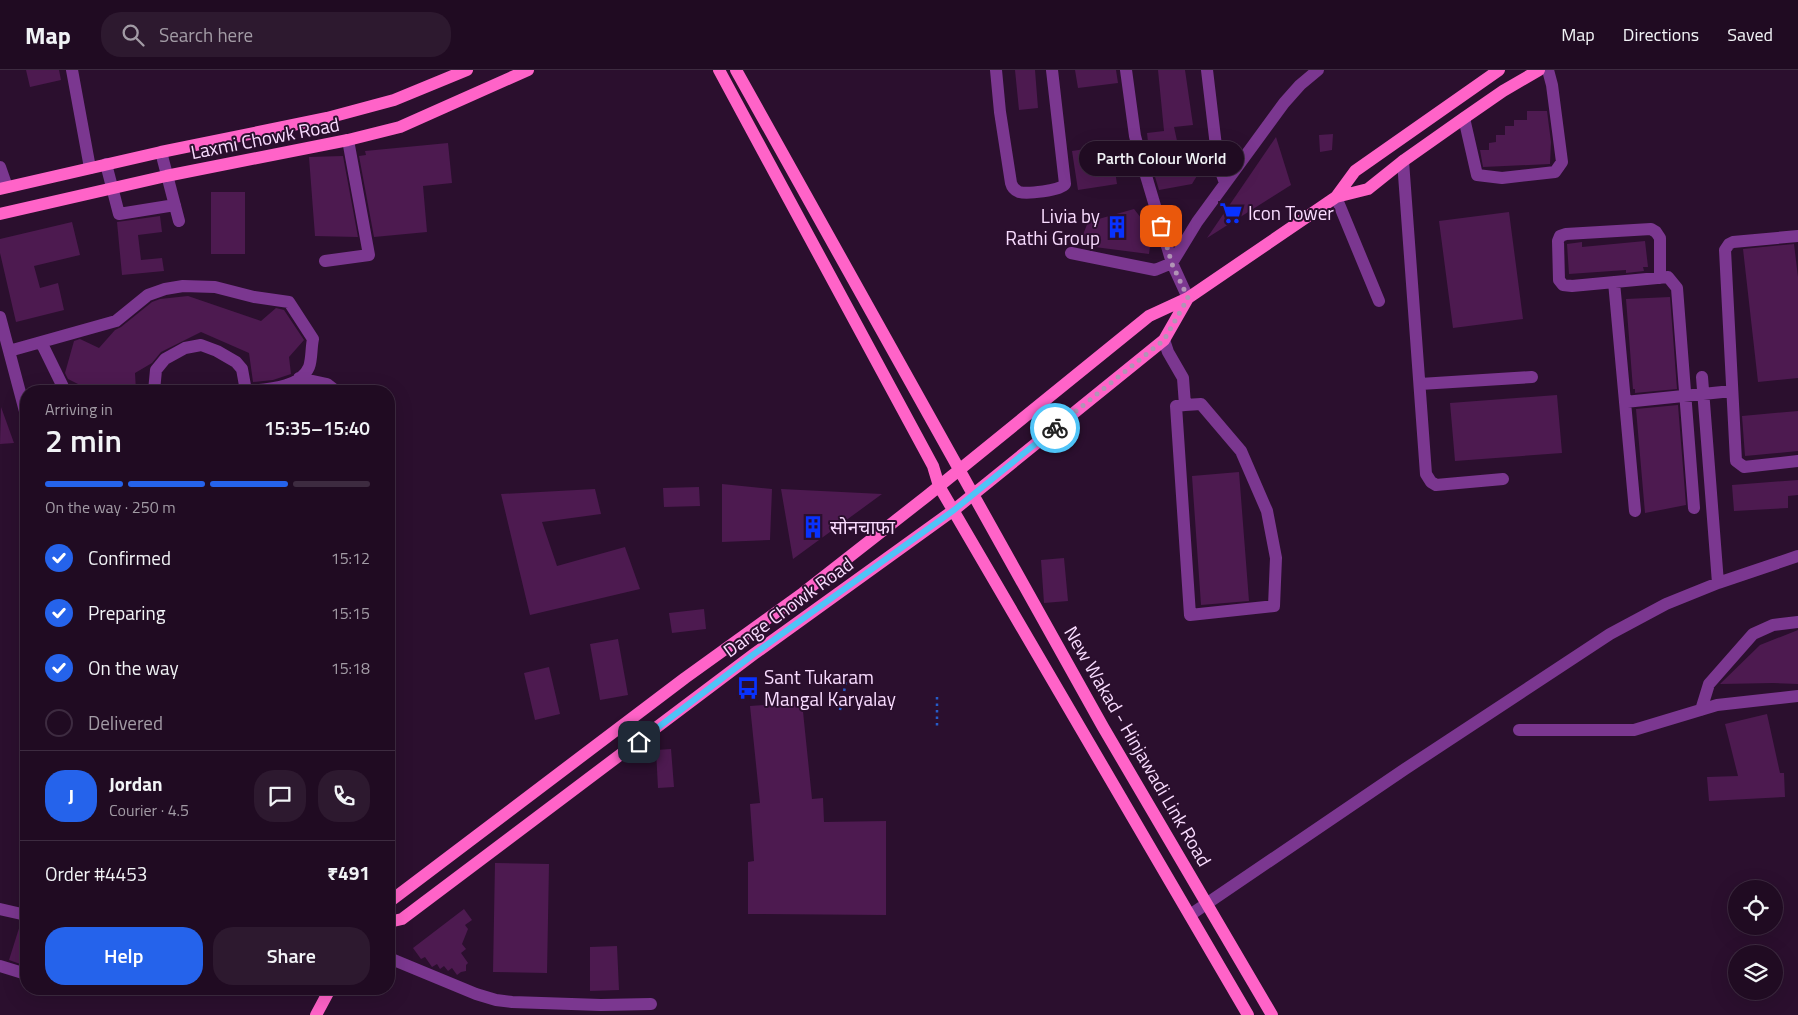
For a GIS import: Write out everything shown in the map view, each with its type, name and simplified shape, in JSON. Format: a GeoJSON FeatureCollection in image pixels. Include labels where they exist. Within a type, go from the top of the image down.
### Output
{"type":"FeatureCollection","features":[{"type":"Feature","properties":{"kind":"main road","name":"Laxmi Chowk Road"},"geometry":{"type":"LineString","coordinates":[[4,188],[161,152],[327,118],[394,100],[467,70]]}},
{"type":"Feature","properties":{"kind":"main road","name":"Laxmi Chowk Road"},"geometry":{"type":"LineString","coordinates":[[0,214],[166,176],[348,140],[400,127],[528,70]]}},
{"type":"Feature","properties":{"kind":"main road"},"geometry":{"type":"LineString","coordinates":[[719,70],[933,466],[939,486],[1248,1015]]}},
{"type":"Feature","properties":{"kind":"main road","name":"New Wakad - Hinjawadi Link Road"},"geometry":{"type":"LineString","coordinates":[[736,70],[1103,727],[1272,1015]]}},
{"type":"Feature","properties":{"kind":"main road","name":"Dange Chowk Road"},"geometry":{"type":"LineString","coordinates":[[395,898],[692,673],[803,592],[960,470],[1149,316],[1188,298],[1336,197],[1355,171],[1499,70]]}},
{"type":"Feature","properties":{"kind":"main road","name":"Dange Chowk Road"},"geometry":{"type":"LineString","coordinates":[[1336,197],[1368,189],[1403,161],[1464,118],[1503,91],[1539,70]]}},
{"type":"Feature","properties":{"kind":"main road","name":"Dange Chowk Road"},"geometry":{"type":"LineString","coordinates":[[395,921],[402,920],[754,654],[954,510],[1164,340],[1188,298]]}},
{"type":"Feature","properties":{"kind":"main road"},"geometry":{"type":"LineString","coordinates":[[1086,737],[1103,727]]}},
{"type":"Feature","properties":{"kind":"main road"},"geometry":{"type":"LineString","coordinates":[[595,748],[610,764]]}},
{"type":"Feature","properties":{"kind":"main road"},"geometry":{"type":"LineString","coordinates":[[316,1015],[327,995]]}},
{"type":"Feature","properties":{"kind":"street"},"geometry":{"type":"LineString","coordinates":[[72,70],[90,168]]}},
{"type":"Feature","properties":{"kind":"street"},"geometry":{"type":"LineString","coordinates":[[996,70],[1000,112],[1011,183],[1013,188],[1024,192],[1058,189],[1065,184],[1052,70]]}},
{"type":"Feature","properties":{"kind":"street"},"geometry":{"type":"LineString","coordinates":[[1126,70],[1135,136],[1172,264],[1188,298]]}},
{"type":"Feature","properties":{"kind":"street"},"geometry":{"type":"LineString","coordinates":[[1207,70],[1218,163],[1225,183]]}},
{"type":"Feature","properties":{"kind":"street"},"geometry":{"type":"LineString","coordinates":[[1071,253],[1155,270],[1172,264],[1197,222],[1284,103],[1300,85],[1318,70]]}},
{"type":"Feature","properties":{"kind":"street"},"geometry":{"type":"LineString","coordinates":[[1464,118],[1477,175],[1502,178],[1555,172],[1562,162],[1552,85],[1548,70]]}},
{"type":"Feature","properties":{"kind":"street"},"geometry":{"type":"LineString","coordinates":[[325,261],[368,255],[348,140]]}},
{"type":"Feature","properties":{"kind":"street"},"geometry":{"type":"LineString","coordinates":[[161,152],[179,221]]}},
{"type":"Feature","properties":{"kind":"street"},"geometry":{"type":"LineString","coordinates":[[1403,161],[1426,474],[1431,482],[1436,484],[1503,479]]}},
{"type":"Feature","properties":{"kind":"street"},"geometry":{"type":"LineString","coordinates":[[106,164],[120,214],[175,204]]}},
{"type":"Feature","properties":{"kind":"street"},"geometry":{"type":"LineString","coordinates":[[0,167],[4,188]]}},
{"type":"Feature","properties":{"kind":"street"},"geometry":{"type":"LineString","coordinates":[[1336,197],[1379,301]]}},
{"type":"Feature","properties":{"kind":"street"},"geometry":{"type":"LineString","coordinates":[[1660,278],[1660,238],[1651,229],[1566,234],[1560,236],[1558,242],[1559,280],[1563,285],[1614,282],[1660,278],[1668,277],[1677,288],[1694,508]]}},
{"type":"Feature","properties":{"kind":"street"},"geometry":{"type":"LineString","coordinates":[[1798,236],[1733,242],[1725,250],[1736,461],[1744,467],[1798,461]]}},
{"type":"Feature","properties":{"kind":"street"},"geometry":{"type":"LineString","coordinates":[[1614,282],[1635,511]]}},
{"type":"Feature","properties":{"kind":"street"},"geometry":{"type":"LineString","coordinates":[[9,351],[116,321],[148,295],[165,289],[183,286],[215,287],[254,297],[289,302],[313,339],[308,368],[289,385]]}},
{"type":"Feature","properties":{"kind":"street"},"geometry":{"type":"LineString","coordinates":[[0,317],[20,392]]}},
{"type":"Feature","properties":{"kind":"street"},"geometry":{"type":"LineString","coordinates":[[1164,340],[1168,352],[1183,378],[1185,405]]}},
{"type":"Feature","properties":{"kind":"street"},"geometry":{"type":"LineString","coordinates":[[41,342],[62,385]]}},
{"type":"Feature","properties":{"kind":"street"},"geometry":{"type":"LineString","coordinates":[[155,385],[156,370],[165,359],[186,348],[200,345],[217,351],[236,362],[242,369],[246,385]]}},
{"type":"Feature","properties":{"kind":"street"},"geometry":{"type":"LineString","coordinates":[[1420,384],[1532,377]]}},
{"type":"Feature","properties":{"kind":"street"},"geometry":{"type":"LineString","coordinates":[[1702,377],[1718,583]]}},
{"type":"Feature","properties":{"kind":"street"},"geometry":{"type":"LineString","coordinates":[[299,378],[328,385]]}},
{"type":"Feature","properties":{"kind":"street"},"geometry":{"type":"LineString","coordinates":[[1625,402],[1732,390]]}},
{"type":"Feature","properties":{"kind":"street"},"geometry":{"type":"LineString","coordinates":[[1201,404],[1241,451],[1267,511],[1276,558],[1274,606],[1190,615],[1176,406],[1185,405],[1201,404]]}},
{"type":"Feature","properties":{"kind":"street"},"geometry":{"type":"LineString","coordinates":[[1190,915],[1405,769],[1610,634],[1666,604],[1718,583],[1798,556]]}},
{"type":"Feature","properties":{"kind":"street"},"geometry":{"type":"LineString","coordinates":[[1700,710],[1709,684],[1753,634],[1773,625],[1798,622]]}},
{"type":"Feature","properties":{"kind":"street"},"geometry":{"type":"LineString","coordinates":[[1519,730],[1634,730],[1717,705],[1798,696]]}},
{"type":"Feature","properties":{"kind":"street"},"geometry":{"type":"LineString","coordinates":[[0,909],[20,914]]}},
{"type":"Feature","properties":{"kind":"street"},"geometry":{"type":"LineString","coordinates":[[395,961],[496,1000],[591,1005],[651,1004]]}},
{"type":"Feature","properties":{"kind":"street"},"geometry":{"type":"LineString","coordinates":[[0,966],[20,972]]}},
{"type":"Feature","properties":{"kind":"path"},"geometry":{"type":"LineString","coordinates":[[840,710],[846,682]]}},
{"type":"Feature","properties":{"kind":"path"},"geometry":{"type":"LineString","coordinates":[[937,696],[937,728]]}},
{"type":"Feature","properties":{"kind":"building"},"geometry":{"type":"Polygon","coordinates":[[[26,70],[59,70],[61,80],[30,87],[26,70]]]}},
{"type":"Feature","properties":{"kind":"building"},"geometry":{"type":"Polygon","coordinates":[[[1015,70],[1035,70],[1038,108],[1019,110],[1015,70]]]}},
{"type":"Feature","properties":{"kind":"building"},"geometry":{"type":"Polygon","coordinates":[[[1075,70],[1116,70],[1118,83],[1078,88],[1075,70]]]}},
{"type":"Feature","properties":{"kind":"building"},"geometry":{"type":"Polygon","coordinates":[[[1158,70],[1185,70],[1193,125],[1174,127],[1179,150],[1208,147],[1209,156],[1192,184],[1159,190],[1150,160],[1147,133],[1164,131],[1158,70]]]}},
{"type":"Feature","properties":{"kind":"building"},"geometry":{"type":"Polygon","coordinates":[[[1527,111],[1547,111],[1551,142],[1550,164],[1483,167],[1480,150],[1489,150],[1489,143],[1496,142],[1496,135],[1505,135],[1505,126],[1514,126],[1514,120],[1527,120],[1527,111]]]}},
{"type":"Feature","properties":{"kind":"building"},"geometry":{"type":"Polygon","coordinates":[[[1333,134],[1332,150],[1320,152],[1319,135],[1333,134]]]}},
{"type":"Feature","properties":{"kind":"building"},"geometry":{"type":"Polygon","coordinates":[[[1276,137],[1291,185],[1207,238],[1276,137]]]}},
{"type":"Feature","properties":{"kind":"building"},"geometry":{"type":"Polygon","coordinates":[[[448,143],[452,183],[423,186],[427,232],[374,237],[359,156],[366,155],[365,151],[448,143]]]}},
{"type":"Feature","properties":{"kind":"building"},"geometry":{"type":"Polygon","coordinates":[[[1111,145],[1117,184],[1078,190],[1072,151],[1111,145]]]}},
{"type":"Feature","properties":{"kind":"building"},"geometry":{"type":"Polygon","coordinates":[[[343,156],[358,237],[315,236],[309,157],[343,156]]]}},
{"type":"Feature","properties":{"kind":"building"},"geometry":{"type":"Polygon","coordinates":[[[211,192],[245,192],[245,254],[211,254],[211,192]]]}},
{"type":"Feature","properties":{"kind":"building","name":"Livia by Rathi Group"},"geometry":{"type":"Polygon","coordinates":[[[1134,209],[1152,232],[1149,254],[1079,245],[1088,222],[1134,209]]]}},
{"type":"Feature","properties":{"kind":"building"},"geometry":{"type":"Polygon","coordinates":[[[1509,212],[1523,319],[1453,328],[1439,221],[1509,212]]]}},
{"type":"Feature","properties":{"kind":"building"},"geometry":{"type":"Polygon","coordinates":[[[160,216],[162,232],[138,235],[141,260],[162,258],[164,271],[122,275],[117,222],[160,216]]]}},
{"type":"Feature","properties":{"kind":"building"},"geometry":{"type":"Polygon","coordinates":[[[72,222],[80,255],[34,266],[40,288],[58,283],[64,310],[16,322],[0,253],[0,239],[72,222]]]}},
{"type":"Feature","properties":{"kind":"building"},"geometry":{"type":"Polygon","coordinates":[[[1645,241],[1648,267],[1643,267],[1644,271],[1626,273],[1626,270],[1569,274],[1567,244],[1582,242],[1582,247],[1645,241]]]}},
{"type":"Feature","properties":{"kind":"building"},"geometry":{"type":"Polygon","coordinates":[[[1794,244],[1798,277],[1798,378],[1758,382],[1743,249],[1794,244]]]}},
{"type":"Feature","properties":{"kind":"building"},"geometry":{"type":"Polygon","coordinates":[[[188,296],[261,321],[276,308],[284,310],[304,340],[289,357],[291,374],[273,380],[253,382],[249,353],[201,332],[161,352],[152,363],[135,373],[136,385],[80,385],[68,379],[65,373],[74,341],[80,339],[99,348],[115,330],[152,302],[160,299],[188,296]]]}},
{"type":"Feature","properties":{"kind":"building"},"geometry":{"type":"Polygon","coordinates":[[[1670,297],[1677,389],[1635,393],[1635,389],[1633,389],[1626,299],[1670,297]]]}},
{"type":"Feature","properties":{"kind":"building"},"geometry":{"type":"Polygon","coordinates":[[[1557,395],[1562,453],[1455,461],[1450,403],[1557,395]]]}},
{"type":"Feature","properties":{"kind":"building"},"geometry":{"type":"Polygon","coordinates":[[[1678,405],[1686,505],[1645,513],[1636,409],[1678,405]]]}},
{"type":"Feature","properties":{"kind":"building"},"geometry":{"type":"Polygon","coordinates":[[[1,407],[14,443],[0,444],[1,407]]]}},
{"type":"Feature","properties":{"kind":"building"},"geometry":{"type":"Polygon","coordinates":[[[1798,411],[1798,451],[1745,456],[1742,416],[1798,411]]]}},
{"type":"Feature","properties":{"kind":"building"},"geometry":{"type":"Polygon","coordinates":[[[1239,472],[1249,601],[1201,605],[1192,476],[1239,472]]]}},
{"type":"Feature","properties":{"kind":"building"},"geometry":{"type":"Polygon","coordinates":[[[1798,480],[1798,495],[1788,496],[1788,508],[1734,511],[1732,485],[1798,480]]]}},
{"type":"Feature","properties":{"kind":"building"},"geometry":{"type":"Polygon","coordinates":[[[722,484],[772,489],[770,540],[722,542],[722,484]]]}},
{"type":"Feature","properties":{"kind":"building"},"geometry":{"type":"Polygon","coordinates":[[[699,487],[700,506],[664,507],[663,488],[699,487]]]}},
{"type":"Feature","properties":{"kind":"building"},"geometry":{"type":"Polygon","coordinates":[[[595,489],[601,514],[542,522],[557,566],[625,547],[640,589],[530,615],[501,494],[595,489]]]}},
{"type":"Feature","properties":{"kind":"building","name":"सोनचाफा"},"geometry":{"type":"Polygon","coordinates":[[[781,489],[882,494],[793,559],[781,489]]]}},
{"type":"Feature","properties":{"kind":"building"},"geometry":{"type":"Polygon","coordinates":[[[1064,558],[1068,601],[1044,603],[1041,560],[1064,558]]]}},
{"type":"Feature","properties":{"kind":"building"},"geometry":{"type":"Polygon","coordinates":[[[704,609],[706,629],[672,633],[669,613],[704,609]]]}},
{"type":"Feature","properties":{"kind":"building"},"geometry":{"type":"Polygon","coordinates":[[[1798,630],[1798,684],[1720,684],[1760,645],[1798,630]]]}},
{"type":"Feature","properties":{"kind":"building"},"geometry":{"type":"Polygon","coordinates":[[[618,639],[628,695],[600,700],[590,644],[618,639]]]}},
{"type":"Feature","properties":{"kind":"building"},"geometry":{"type":"Polygon","coordinates":[[[549,667],[560,714],[535,720],[524,673],[549,667]]]}},
{"type":"Feature","properties":{"kind":"building"},"geometry":{"type":"Polygon","coordinates":[[[802,702],[812,799],[823,798],[824,822],[886,821],[886,915],[748,914],[748,862],[754,861],[750,804],[760,803],[750,706],[802,702]]]}},
{"type":"Feature","properties":{"kind":"building"},"geometry":{"type":"Polygon","coordinates":[[[1767,714],[1780,773],[1784,773],[1785,797],[1709,801],[1707,777],[1738,776],[1725,724],[1767,714]]]}},
{"type":"Feature","properties":{"kind":"building"},"geometry":{"type":"Polygon","coordinates":[[[671,749],[674,787],[658,788],[656,750],[671,749]]]}},
{"type":"Feature","properties":{"kind":"building"},"geometry":{"type":"Polygon","coordinates":[[[495,863],[549,864],[547,973],[493,972],[495,863]]]}},
{"type":"Feature","properties":{"kind":"building"},"geometry":{"type":"Polygon","coordinates":[[[464,909],[472,920],[465,925],[468,929],[462,944],[466,949],[461,953],[468,963],[466,971],[457,975],[452,968],[448,971],[444,966],[440,969],[437,964],[432,967],[425,957],[421,959],[413,948],[464,909]]]}},
{"type":"Feature","properties":{"kind":"building"},"geometry":{"type":"Polygon","coordinates":[[[20,925],[20,964],[9,960],[20,925]]]}},
{"type":"Feature","properties":{"kind":"building"},"geometry":{"type":"Polygon","coordinates":[[[617,946],[619,990],[590,991],[590,947],[617,946]]]}},
{"type":"Feature","properties":{"kind":"way so far"},"geometry":{"type":"LineString","coordinates":[[1055,428],[1164,340],[1188,298],[1172,264],[1161,226]]}},
{"type":"Feature","properties":{"kind":"place","name":"Icon Tower"},"geometry":{"type":"Point","coordinates":[1231,213]}},
{"type":"Feature","properties":{"kind":"place","name":"Parth Colour World"},"geometry":{"type":"Point","coordinates":[1161,226]}},
{"type":"Feature","properties":{"kind":"place","name":"Livia by Rathi Group"},"geometry":{"type":"Point","coordinates":[1117,227]}},
{"type":"Feature","properties":{"kind":"place","name":"सोनचाफा"},"geometry":{"type":"Point","coordinates":[813,527]}},
{"type":"Feature","properties":{"kind":"place","name":"Sant Tukaram Mangal Karyalay"},"geometry":{"type":"Point","coordinates":[748,688]}},
{"type":"Feature","properties":{"kind":"route"},"geometry":{"type":"LineString","coordinates":[[639,742],[754,654],[954,510],[1055,428]]}}]}
